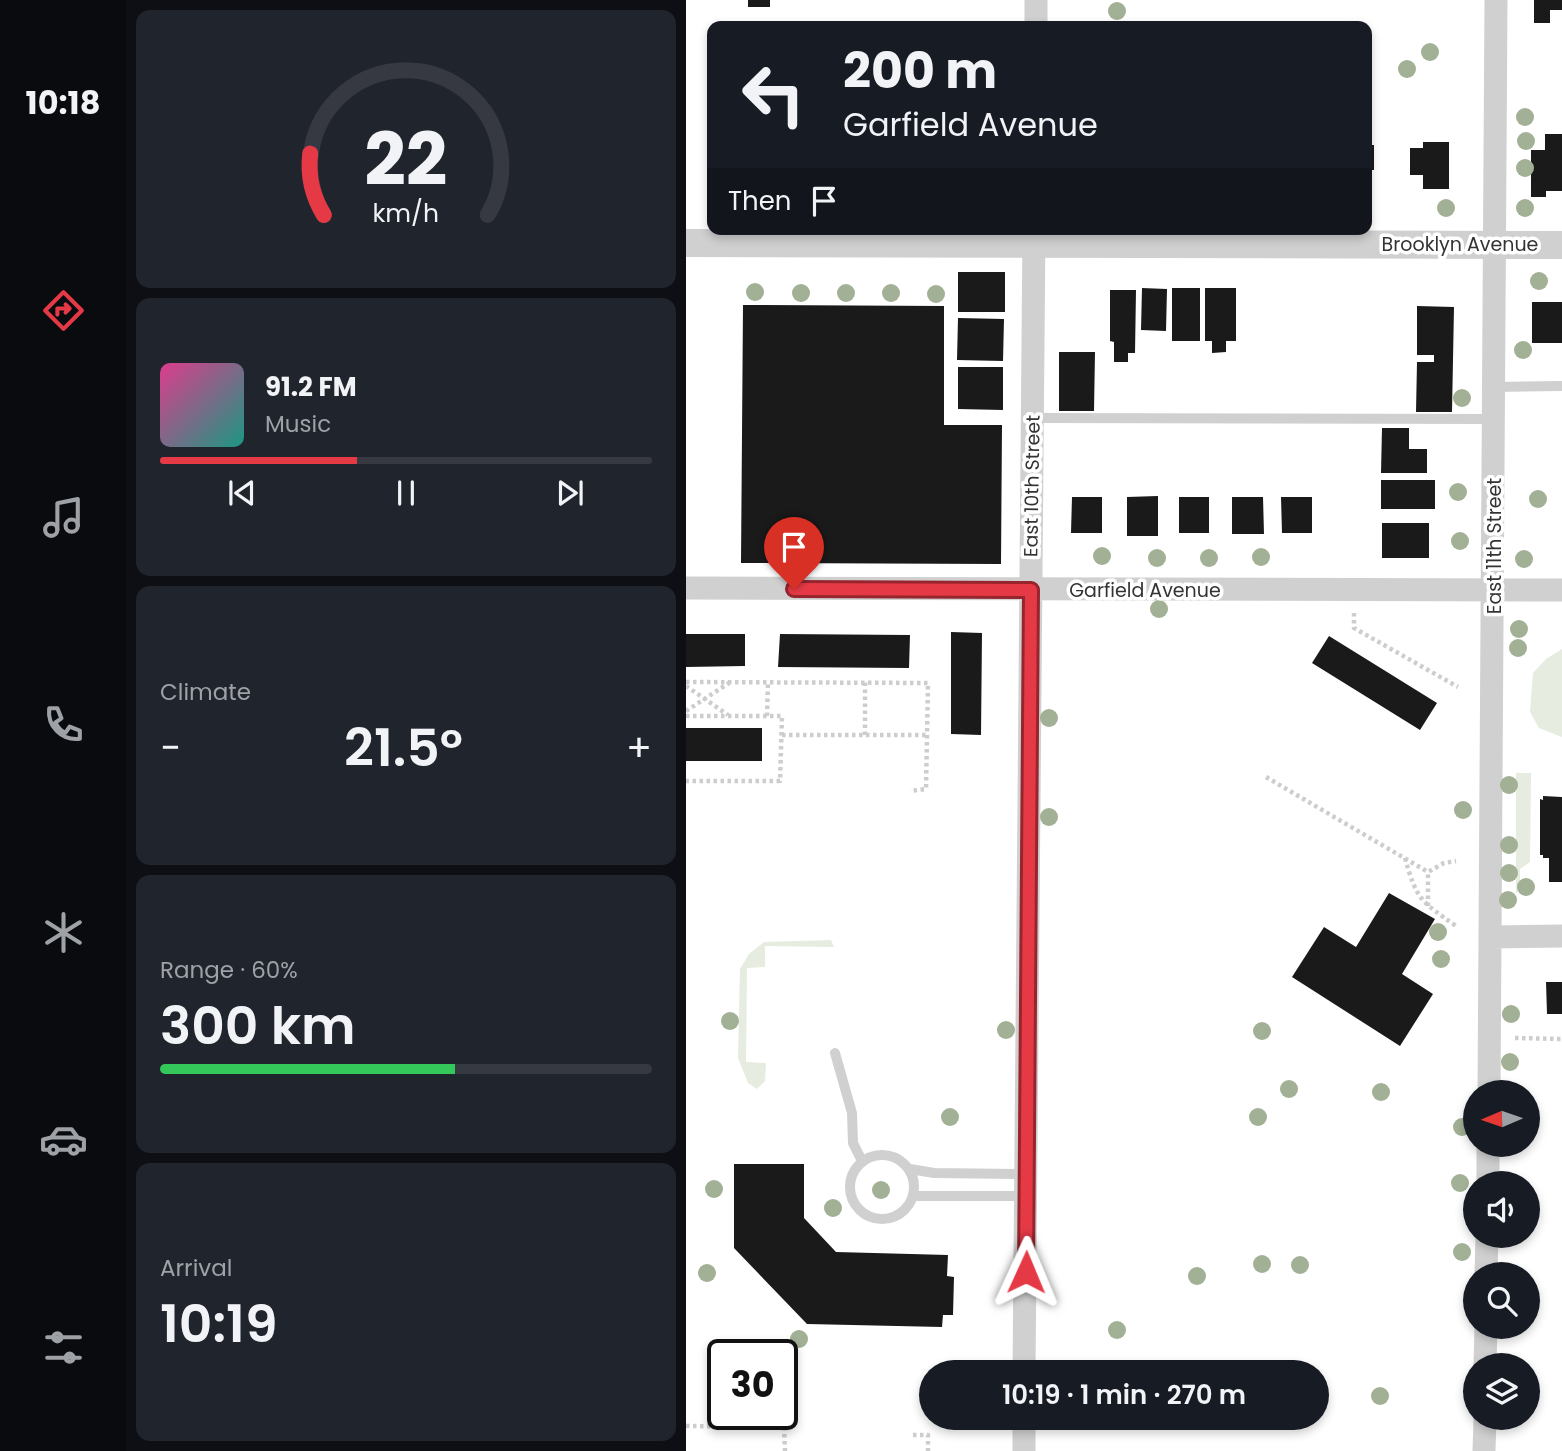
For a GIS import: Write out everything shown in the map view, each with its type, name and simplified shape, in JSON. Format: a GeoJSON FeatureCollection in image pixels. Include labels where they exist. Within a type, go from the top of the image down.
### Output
{"type":"FeatureCollection","features":[{"type":"Feature","properties":{"kind":"street"},"geometry":{"type":"LineString","coordinates":[[1035,21],[1036,0]]}},
{"type":"Feature","properties":{"kind":"street","name":"East 11th Street"},"geometry":{"type":"LineString","coordinates":[[1489,1080],[1496,0]]}},
{"type":"Feature","properties":{"kind":"street","name":"Brooklyn Avenue"},"geometry":{"type":"LineString","coordinates":[[686,243],[1034,236],[1562,245]]}},
{"type":"Feature","properties":{"kind":"street","name":"East 10th Street"},"geometry":{"type":"LineString","coordinates":[[1024,1360],[1034,236]]}},
{"type":"Feature","properties":{"kind":"street","name":"Garfield Avenue"},"geometry":{"type":"LineString","coordinates":[[686,588],[1562,590]]}},
{"type":"Feature","properties":{"kind":"street"},"geometry":{"type":"LineString","coordinates":[[1491,937],[1562,936]]}},
{"type":"Feature","properties":{"kind":"street"},"geometry":{"type":"LineString","coordinates":[[1024,1430],[1024,1451]]}},
{"type":"Feature","properties":{"kind":"street"},"geometry":{"type":"LineString","coordinates":[[1484,1451],[1485,1430]]}},
{"type":"Feature","properties":{"kind":"lane"},"geometry":{"type":"LineString","coordinates":[[1494,387],[1562,386]]}},
{"type":"Feature","properties":{"kind":"lane"},"geometry":{"type":"LineString","coordinates":[[1032,418],[1494,419]]}},
{"type":"Feature","properties":{"kind":"lane"},"geometry":{"type":"LineString","coordinates":[[835,1053],[852,1113],[853,1143],[862,1161]]}},
{"type":"Feature","properties":{"kind":"lane"},"geometry":{"type":"LineString","coordinates":[[878,1154],[889,1155],[902,1161],[910,1169],[915,1185],[914,1196],[905,1211],[895,1217],[876,1219],[865,1215],[855,1206],[849,1184],[854,1169],[862,1161],[878,1154]]}},
{"type":"Feature","properties":{"kind":"lane"},"geometry":{"type":"LineString","coordinates":[[910,1169],[1026,1185]]}},
{"type":"Feature","properties":{"kind":"lane"},"geometry":{"type":"LineString","coordinates":[[914,1196],[1026,1185]]}},
{"type":"Feature","properties":{"kind":"path"},"geometry":{"type":"LineString","coordinates":[[1354,613],[1354,628],[1458,687]]}},
{"type":"Feature","properties":{"kind":"path"},"geometry":{"type":"LineString","coordinates":[[686,713],[731,682]]}},
{"type":"Feature","properties":{"kind":"path"},"geometry":{"type":"LineString","coordinates":[[766,716],[768,682]]}},
{"type":"Feature","properties":{"kind":"path"},"geometry":{"type":"LineString","coordinates":[[865,682],[865,735]]}},
{"type":"Feature","properties":{"kind":"path"},"geometry":{"type":"LineString","coordinates":[[686,684],[928,683],[926,789],[910,791]]}},
{"type":"Feature","properties":{"kind":"path"},"geometry":{"type":"LineString","coordinates":[[686,684],[729,716]]}},
{"type":"Feature","properties":{"kind":"path"},"geometry":{"type":"LineString","coordinates":[[686,713],[782,716],[780,781],[686,781]]}},
{"type":"Feature","properties":{"kind":"path"},"geometry":{"type":"LineString","coordinates":[[782,735],[927,735]]}},
{"type":"Feature","properties":{"kind":"path"},"geometry":{"type":"LineString","coordinates":[[1266,777],[1428,872]]}},
{"type":"Feature","properties":{"kind":"path"},"geometry":{"type":"LineString","coordinates":[[1405,858],[1416,893],[1428,906],[1456,926]]}},
{"type":"Feature","properties":{"kind":"path"},"geometry":{"type":"LineString","coordinates":[[1428,872],[1444,863],[1456,861]]}},
{"type":"Feature","properties":{"kind":"path"},"geometry":{"type":"LineString","coordinates":[[1428,872],[1428,906]]}},
{"type":"Feature","properties":{"kind":"path"},"geometry":{"type":"LineString","coordinates":[[1515,1038],[1562,1039]]}},
{"type":"Feature","properties":{"kind":"path"},"geometry":{"type":"LineString","coordinates":[[686,1426],[785,1427],[785,1451]]}},
{"type":"Feature","properties":{"kind":"path"},"geometry":{"type":"LineString","coordinates":[[913,1436],[928,1435],[928,1451]]}},
{"type":"Feature","properties":{"kind":"shaded area"},"geometry":{"type":"Polygon","coordinates":[[[1562,649],[1562,737],[1539,728],[1530,712],[1533,673],[1546,659],[1562,649]]]}},
{"type":"Feature","properties":{"kind":"shaded area"},"geometry":{"type":"Polygon","coordinates":[[[1516,773],[1531,773],[1530,862],[1520,869],[1520,892],[1516,893],[1516,773]]]}},
{"type":"Feature","properties":{"kind":"shaded area"},"geometry":{"type":"Polygon","coordinates":[[[831,940],[834,947],[765,946],[765,967],[747,968],[746,1062],[766,1063],[765,1081],[757,1089],[748,1083],[738,1058],[740,969],[749,954],[764,942],[831,940]]]}},
{"type":"Feature","properties":{"kind":"building"},"geometry":{"type":"Polygon","coordinates":[[[748,0],[770,0],[770,7],[748,7],[748,0]]]}},
{"type":"Feature","properties":{"kind":"building"},"geometry":{"type":"Polygon","coordinates":[[[1534,0],[1562,0],[1562,10],[1550,10],[1550,23],[1534,23],[1534,0]]]}},
{"type":"Feature","properties":{"kind":"building"},"geometry":{"type":"Polygon","coordinates":[[[1545,134],[1562,134],[1562,191],[1546,191],[1546,197],[1531,197],[1531,150],[1545,150],[1545,134]]]}},
{"type":"Feature","properties":{"kind":"building"},"geometry":{"type":"Polygon","coordinates":[[[1423,142],[1449,142],[1449,189],[1423,189],[1423,175],[1410,175],[1410,148],[1423,148],[1423,142]]]}},
{"type":"Feature","properties":{"kind":"building"},"geometry":{"type":"Polygon","coordinates":[[[1372,145],[1374,145],[1372,170],[1372,145]]]}},
{"type":"Feature","properties":{"kind":"building"},"geometry":{"type":"Polygon","coordinates":[[[958,272],[1005,272],[1005,312],[958,312],[958,272]]]}},
{"type":"Feature","properties":{"kind":"building"},"geometry":{"type":"Polygon","coordinates":[[[1142,288],[1167,289],[1166,331],[1141,330],[1142,288]]]}},
{"type":"Feature","properties":{"kind":"building"},"geometry":{"type":"Polygon","coordinates":[[[1172,288],[1200,288],[1200,341],[1172,341],[1172,288]]]}},
{"type":"Feature","properties":{"kind":"building"},"geometry":{"type":"Polygon","coordinates":[[[1205,288],[1236,288],[1236,341],[1226,341],[1226,352],[1212,353],[1212,341],[1205,341],[1205,288]]]}},
{"type":"Feature","properties":{"kind":"building"},"geometry":{"type":"Polygon","coordinates":[[[1110,290],[1136,290],[1135,353],[1128,353],[1128,362],[1114,362],[1114,342],[1110,341],[1110,290]]]}},
{"type":"Feature","properties":{"kind":"building"},"geometry":{"type":"Polygon","coordinates":[[[1532,302],[1562,302],[1562,343],[1532,343],[1532,302]]]}},
{"type":"Feature","properties":{"kind":"building"},"geometry":{"type":"Polygon","coordinates":[[[743,305],[944,306],[944,425],[1002,425],[1001,564],[741,563],[743,305]]]}},
{"type":"Feature","properties":{"kind":"building"},"geometry":{"type":"Polygon","coordinates":[[[1417,306],[1454,307],[1452,412],[1416,412],[1417,362],[1434,362],[1434,355],[1417,355],[1417,306]]]}},
{"type":"Feature","properties":{"kind":"building"},"geometry":{"type":"Polygon","coordinates":[[[958,318],[1004,319],[1003,361],[957,360],[958,318]]]}},
{"type":"Feature","properties":{"kind":"building"},"geometry":{"type":"Polygon","coordinates":[[[1059,352],[1095,352],[1094,411],[1059,411],[1059,352]]]}},
{"type":"Feature","properties":{"kind":"building"},"geometry":{"type":"Polygon","coordinates":[[[958,367],[1003,367],[1003,410],[958,409],[958,367]]]}},
{"type":"Feature","properties":{"kind":"building"},"geometry":{"type":"Polygon","coordinates":[[[1382,428],[1409,428],[1409,449],[1427,449],[1427,473],[1381,473],[1382,428]]]}},
{"type":"Feature","properties":{"kind":"building"},"geometry":{"type":"Polygon","coordinates":[[[1381,480],[1435,480],[1435,509],[1381,509],[1381,480]]]}},
{"type":"Feature","properties":{"kind":"building"},"geometry":{"type":"Polygon","coordinates":[[[1158,496],[1158,536],[1127,536],[1127,497],[1158,496]]]}},
{"type":"Feature","properties":{"kind":"building"},"geometry":{"type":"Polygon","coordinates":[[[1072,497],[1102,497],[1102,533],[1071,533],[1072,497]]]}},
{"type":"Feature","properties":{"kind":"building"},"geometry":{"type":"Polygon","coordinates":[[[1179,497],[1209,497],[1209,533],[1179,533],[1179,497]]]}},
{"type":"Feature","properties":{"kind":"building"},"geometry":{"type":"Polygon","coordinates":[[[1232,497],[1263,497],[1264,534],[1232,534],[1232,497]]]}},
{"type":"Feature","properties":{"kind":"building"},"geometry":{"type":"Polygon","coordinates":[[[1281,497],[1312,497],[1312,533],[1282,533],[1281,497]]]}},
{"type":"Feature","properties":{"kind":"building"},"geometry":{"type":"Polygon","coordinates":[[[1382,523],[1429,523],[1429,558],[1382,558],[1382,523]]]}},
{"type":"Feature","properties":{"kind":"building"},"geometry":{"type":"Polygon","coordinates":[[[951,632],[982,633],[981,735],[951,734],[951,632]]]}},
{"type":"Feature","properties":{"kind":"building"},"geometry":{"type":"Polygon","coordinates":[[[686,634],[745,634],[745,666],[686,667],[686,634]]]}},
{"type":"Feature","properties":{"kind":"building"},"geometry":{"type":"Polygon","coordinates":[[[780,634],[910,635],[909,668],[778,667],[780,634]]]}},
{"type":"Feature","properties":{"kind":"building"},"geometry":{"type":"Polygon","coordinates":[[[1329,636],[1437,703],[1420,730],[1312,663],[1329,636]]]}},
{"type":"Feature","properties":{"kind":"building"},"geometry":{"type":"Polygon","coordinates":[[[686,728],[762,728],[762,761],[686,761],[686,728]]]}},
{"type":"Feature","properties":{"kind":"building"},"geometry":{"type":"Polygon","coordinates":[[[1543,796],[1562,797],[1562,882],[1549,882],[1549,858],[1540,855],[1540,799],[1543,800],[1543,796]]]}},
{"type":"Feature","properties":{"kind":"building"},"geometry":{"type":"Polygon","coordinates":[[[1389,893],[1435,919],[1402,974],[1433,994],[1400,1046],[1292,977],[1324,927],[1356,947],[1389,893]]]}},
{"type":"Feature","properties":{"kind":"building"},"geometry":{"type":"Polygon","coordinates":[[[1546,982],[1562,982],[1562,1014],[1547,1014],[1546,982]]]}},
{"type":"Feature","properties":{"kind":"building"},"geometry":{"type":"Polygon","coordinates":[[[734,1164],[804,1164],[804,1218],[836,1252],[948,1255],[947,1276],[954,1277],[953,1315],[943,1315],[942,1327],[807,1324],[734,1248],[734,1164]]]}},
{"type":"Feature","properties":{"kind":"route"},"geometry":{"type":"LineString","coordinates":[[794,589],[1031,590],[1026,1272]]}}]}
